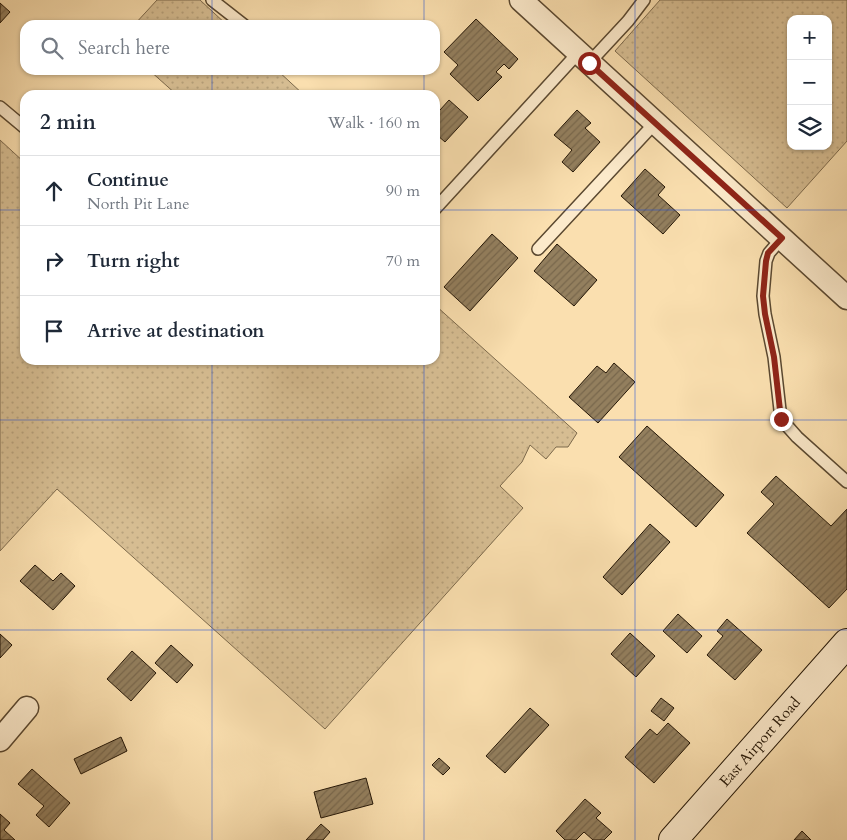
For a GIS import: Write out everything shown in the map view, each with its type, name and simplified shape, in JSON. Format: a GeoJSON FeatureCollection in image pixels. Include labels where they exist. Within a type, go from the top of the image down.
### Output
{"type":"FeatureCollection","features":[{"type":"Feature","properties":{"kind":"street"},"geometry":{"type":"LineString","coordinates":[[521,0],[847,298]]}},
{"type":"Feature","properties":{"kind":"street","name":"East Airport Road"},"geometry":{"type":"LineString","coordinates":[[673,840],[847,643]]}},
{"type":"Feature","properties":{"kind":"street"},"geometry":{"type":"LineString","coordinates":[[0,740],[27,708]]}},
{"type":"Feature","properties":{"kind":"lane"},"geometry":{"type":"LineString","coordinates":[[212,0],[238,20]]}},
{"type":"Feature","properties":{"kind":"lane"},"geometry":{"type":"LineString","coordinates":[[440,204],[583,58],[628,21],[644,0]]}},
{"type":"Feature","properties":{"kind":"lane"},"geometry":{"type":"LineString","coordinates":[[0,108],[20,124]]}},
{"type":"Feature","properties":{"kind":"lane"},"geometry":{"type":"LineString","coordinates":[[538,248],[655,124]]}},
{"type":"Feature","properties":{"kind":"lane"},"geometry":{"type":"LineString","coordinates":[[782,238],[768,253],[763,296],[774,357],[781,419],[797,438],[847,482]]}},
{"type":"Feature","properties":{"kind":"shaded area"},"geometry":{"type":"Polygon","coordinates":[[[157,0],[200,0],[222,20],[139,20],[157,0]]]}},
{"type":"Feature","properties":{"kind":"shaded area"},"geometry":{"type":"Polygon","coordinates":[[[660,0],[847,0],[847,141],[787,208],[615,51],[660,0]]]}},
{"type":"Feature","properties":{"kind":"shaded area"},"geometry":{"type":"Polygon","coordinates":[[[155,75],[282,75],[299,90],[171,90],[155,75]]]}},
{"type":"Feature","properties":{"kind":"shaded area"},"geometry":{"type":"Polygon","coordinates":[[[0,140],[20,158],[20,365],[440,365],[440,310],[577,433],[568,447],[556,447],[546,459],[530,445],[522,462],[500,486],[523,508],[325,729],[57,489],[0,551],[0,140]]]}},
{"type":"Feature","properties":{"kind":"building"},"geometry":{"type":"Polygon","coordinates":[[[0,3],[10,12],[0,23],[0,3]]]}},
{"type":"Feature","properties":{"kind":"building"},"geometry":{"type":"Polygon","coordinates":[[[476,19],[518,59],[509,69],[504,64],[496,72],[502,77],[478,101],[450,74],[458,65],[444,52],[476,19]]]}},
{"type":"Feature","properties":{"kind":"building"},"geometry":{"type":"Polygon","coordinates":[[[449,100],[468,117],[445,142],[440,138],[440,110],[449,100]]]}},
{"type":"Feature","properties":{"kind":"building"},"geometry":{"type":"Polygon","coordinates":[[[577,110],[591,123],[585,128],[600,142],[573,172],[562,162],[572,150],[554,135],[577,110]]]}},
{"type":"Feature","properties":{"kind":"building"},"geometry":{"type":"Polygon","coordinates":[[[645,169],[665,187],[658,195],[680,215],[663,234],[621,196],[645,169]]]}},
{"type":"Feature","properties":{"kind":"building"},"geometry":{"type":"Polygon","coordinates":[[[492,234],[518,258],[470,311],[444,287],[492,234]]]}},
{"type":"Feature","properties":{"kind":"building"},"geometry":{"type":"Polygon","coordinates":[[[557,244],[597,280],[574,306],[534,271],[557,244]]]}},
{"type":"Feature","properties":{"kind":"building"},"geometry":{"type":"Polygon","coordinates":[[[614,363],[635,382],[598,423],[569,397],[597,366],[606,373],[614,363]]]}},
{"type":"Feature","properties":{"kind":"building"},"geometry":{"type":"Polygon","coordinates":[[[647,426],[724,495],[696,527],[619,457],[647,426]]]}},
{"type":"Feature","properties":{"kind":"building"},"geometry":{"type":"Polygon","coordinates":[[[776,476],[831,526],[847,509],[847,589],[829,608],[747,533],[774,504],[761,492],[776,476]]]}},
{"type":"Feature","properties":{"kind":"building"},"geometry":{"type":"Polygon","coordinates":[[[650,524],[670,542],[622,595],[603,577],[650,524]]]}},
{"type":"Feature","properties":{"kind":"building"},"geometry":{"type":"Polygon","coordinates":[[[35,565],[53,581],[61,573],[75,586],[53,610],[20,581],[35,565]]]}},
{"type":"Feature","properties":{"kind":"building"},"geometry":{"type":"Polygon","coordinates":[[[678,614],[702,636],[687,653],[663,631],[678,614]]]}},
{"type":"Feature","properties":{"kind":"building"},"geometry":{"type":"Polygon","coordinates":[[[727,619],[762,650],[735,680],[707,655],[723,636],[717,631],[727,619]]]}},
{"type":"Feature","properties":{"kind":"building"},"geometry":{"type":"Polygon","coordinates":[[[630,633],[655,656],[636,677],[611,654],[630,633]]]}},
{"type":"Feature","properties":{"kind":"building"},"geometry":{"type":"Polygon","coordinates":[[[0,634],[12,645],[0,658],[0,634]]]}},
{"type":"Feature","properties":{"kind":"building"},"geometry":{"type":"Polygon","coordinates":[[[171,645],[193,665],[177,683],[155,663],[171,645]]]}},
{"type":"Feature","properties":{"kind":"building"},"geometry":{"type":"Polygon","coordinates":[[[132,651],[156,673],[131,701],[107,679],[132,651]]]}},
{"type":"Feature","properties":{"kind":"building"},"geometry":{"type":"Polygon","coordinates":[[[661,698],[674,708],[664,721],[651,711],[661,698]]]}},
{"type":"Feature","properties":{"kind":"building"},"geometry":{"type":"Polygon","coordinates":[[[530,708],[549,725],[505,773],[486,756],[530,708]]]}},
{"type":"Feature","properties":{"kind":"building"},"geometry":{"type":"Polygon","coordinates":[[[668,723],[690,743],[654,783],[625,757],[650,729],[657,735],[668,723]]]}},
{"type":"Feature","properties":{"kind":"building"},"geometry":{"type":"Polygon","coordinates":[[[121,737],[127,751],[81,774],[74,759],[121,737]]]}},
{"type":"Feature","properties":{"kind":"building"},"geometry":{"type":"Polygon","coordinates":[[[439,758],[450,768],[443,775],[432,765],[439,758]]]}},
{"type":"Feature","properties":{"kind":"building"},"geometry":{"type":"Polygon","coordinates":[[[32,769],[70,803],[49,827],[36,815],[44,806],[18,784],[32,769]]]}},
{"type":"Feature","properties":{"kind":"building"},"geometry":{"type":"Polygon","coordinates":[[[366,778],[373,804],[321,818],[314,792],[366,778]]]}},
{"type":"Feature","properties":{"kind":"building"},"geometry":{"type":"Polygon","coordinates":[[[585,799],[601,813],[596,818],[612,832],[604,840],[593,840],[584,832],[576,840],[565,840],[556,831],[585,799]]]}},
{"type":"Feature","properties":{"kind":"building"},"geometry":{"type":"Polygon","coordinates":[[[0,814],[10,823],[4,830],[15,840],[0,840],[0,814]]]}},
{"type":"Feature","properties":{"kind":"building"},"geometry":{"type":"Polygon","coordinates":[[[321,824],[330,832],[323,840],[306,840],[321,824]]]}},
{"type":"Feature","properties":{"kind":"building"},"geometry":{"type":"Polygon","coordinates":[[[802,831],[811,840],[794,840],[802,831]]]}},
{"type":"Feature","properties":{"kind":"route"},"geometry":{"type":"LineString","coordinates":[[589,63],[782,238],[768,253],[763,296],[774,357],[781,419]]}}]}
